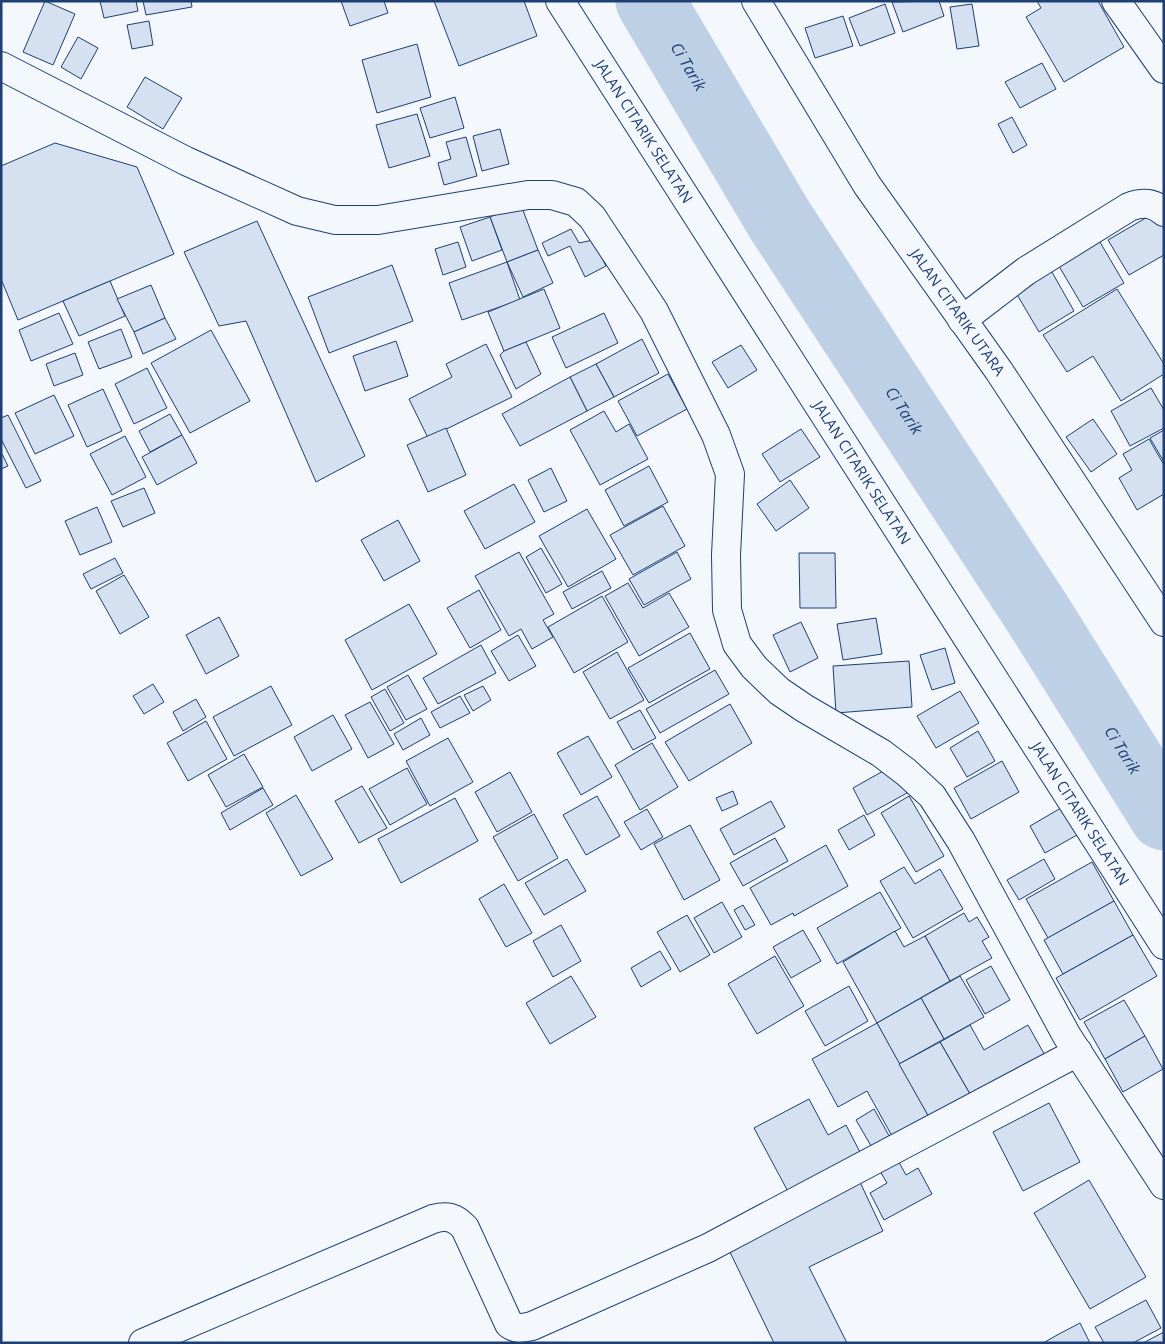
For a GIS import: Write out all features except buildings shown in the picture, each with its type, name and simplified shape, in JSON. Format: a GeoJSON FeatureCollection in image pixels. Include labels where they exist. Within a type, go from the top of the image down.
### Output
{"type":"FeatureCollection","features":[{"type":"Feature","properties":{"kind":"street","name":"JALAN CITARIK SELATAN"},"geometry":{"type":"LineString","coordinates":[[560,1],[1164,945]]}},
{"type":"Feature","properties":{"kind":"street","name":"JALAN CITARIK UTARA"},"geometry":{"type":"LineString","coordinates":[[756,1],[867,185],[1009,386],[1164,622]]}},
{"type":"Feature","properties":{"kind":"street"},"geometry":{"type":"LineString","coordinates":[[1116,1],[1164,68]]}},
{"type":"Feature","properties":{"kind":"street"},"geometry":{"type":"LineString","coordinates":[[1,66],[186,161],[306,213],[335,220],[378,220],[528,195],[552,194],[576,202],[592,217],[654,311],[716,435],[730,474],[726,556],[727,610],[737,644],[754,667],[779,691],[804,708],[881,753],[906,772],[932,796],[961,841],[1078,1052],[1164,1185]]}},
{"type":"Feature","properties":{"kind":"street"},"geometry":{"type":"LineString","coordinates":[[962,320],[1026,270],[1128,207],[1138,204],[1155,204],[1164,212]]}},
{"type":"Feature","properties":{"kind":"street"},"geometry":{"type":"LineString","coordinates":[[143,1343],[443,1216],[452,1217],[465,1228],[509,1324],[514,1328],[521,1329],[532,1326],[708,1248],[1078,1052]]}},
{"type":"Feature","properties":{"kind":"waterway","name":"Ci Tarik"},"geometry":{"type":"LineString","coordinates":[[650,1],[779,219],[1039,616],[1164,816]]}}]}
